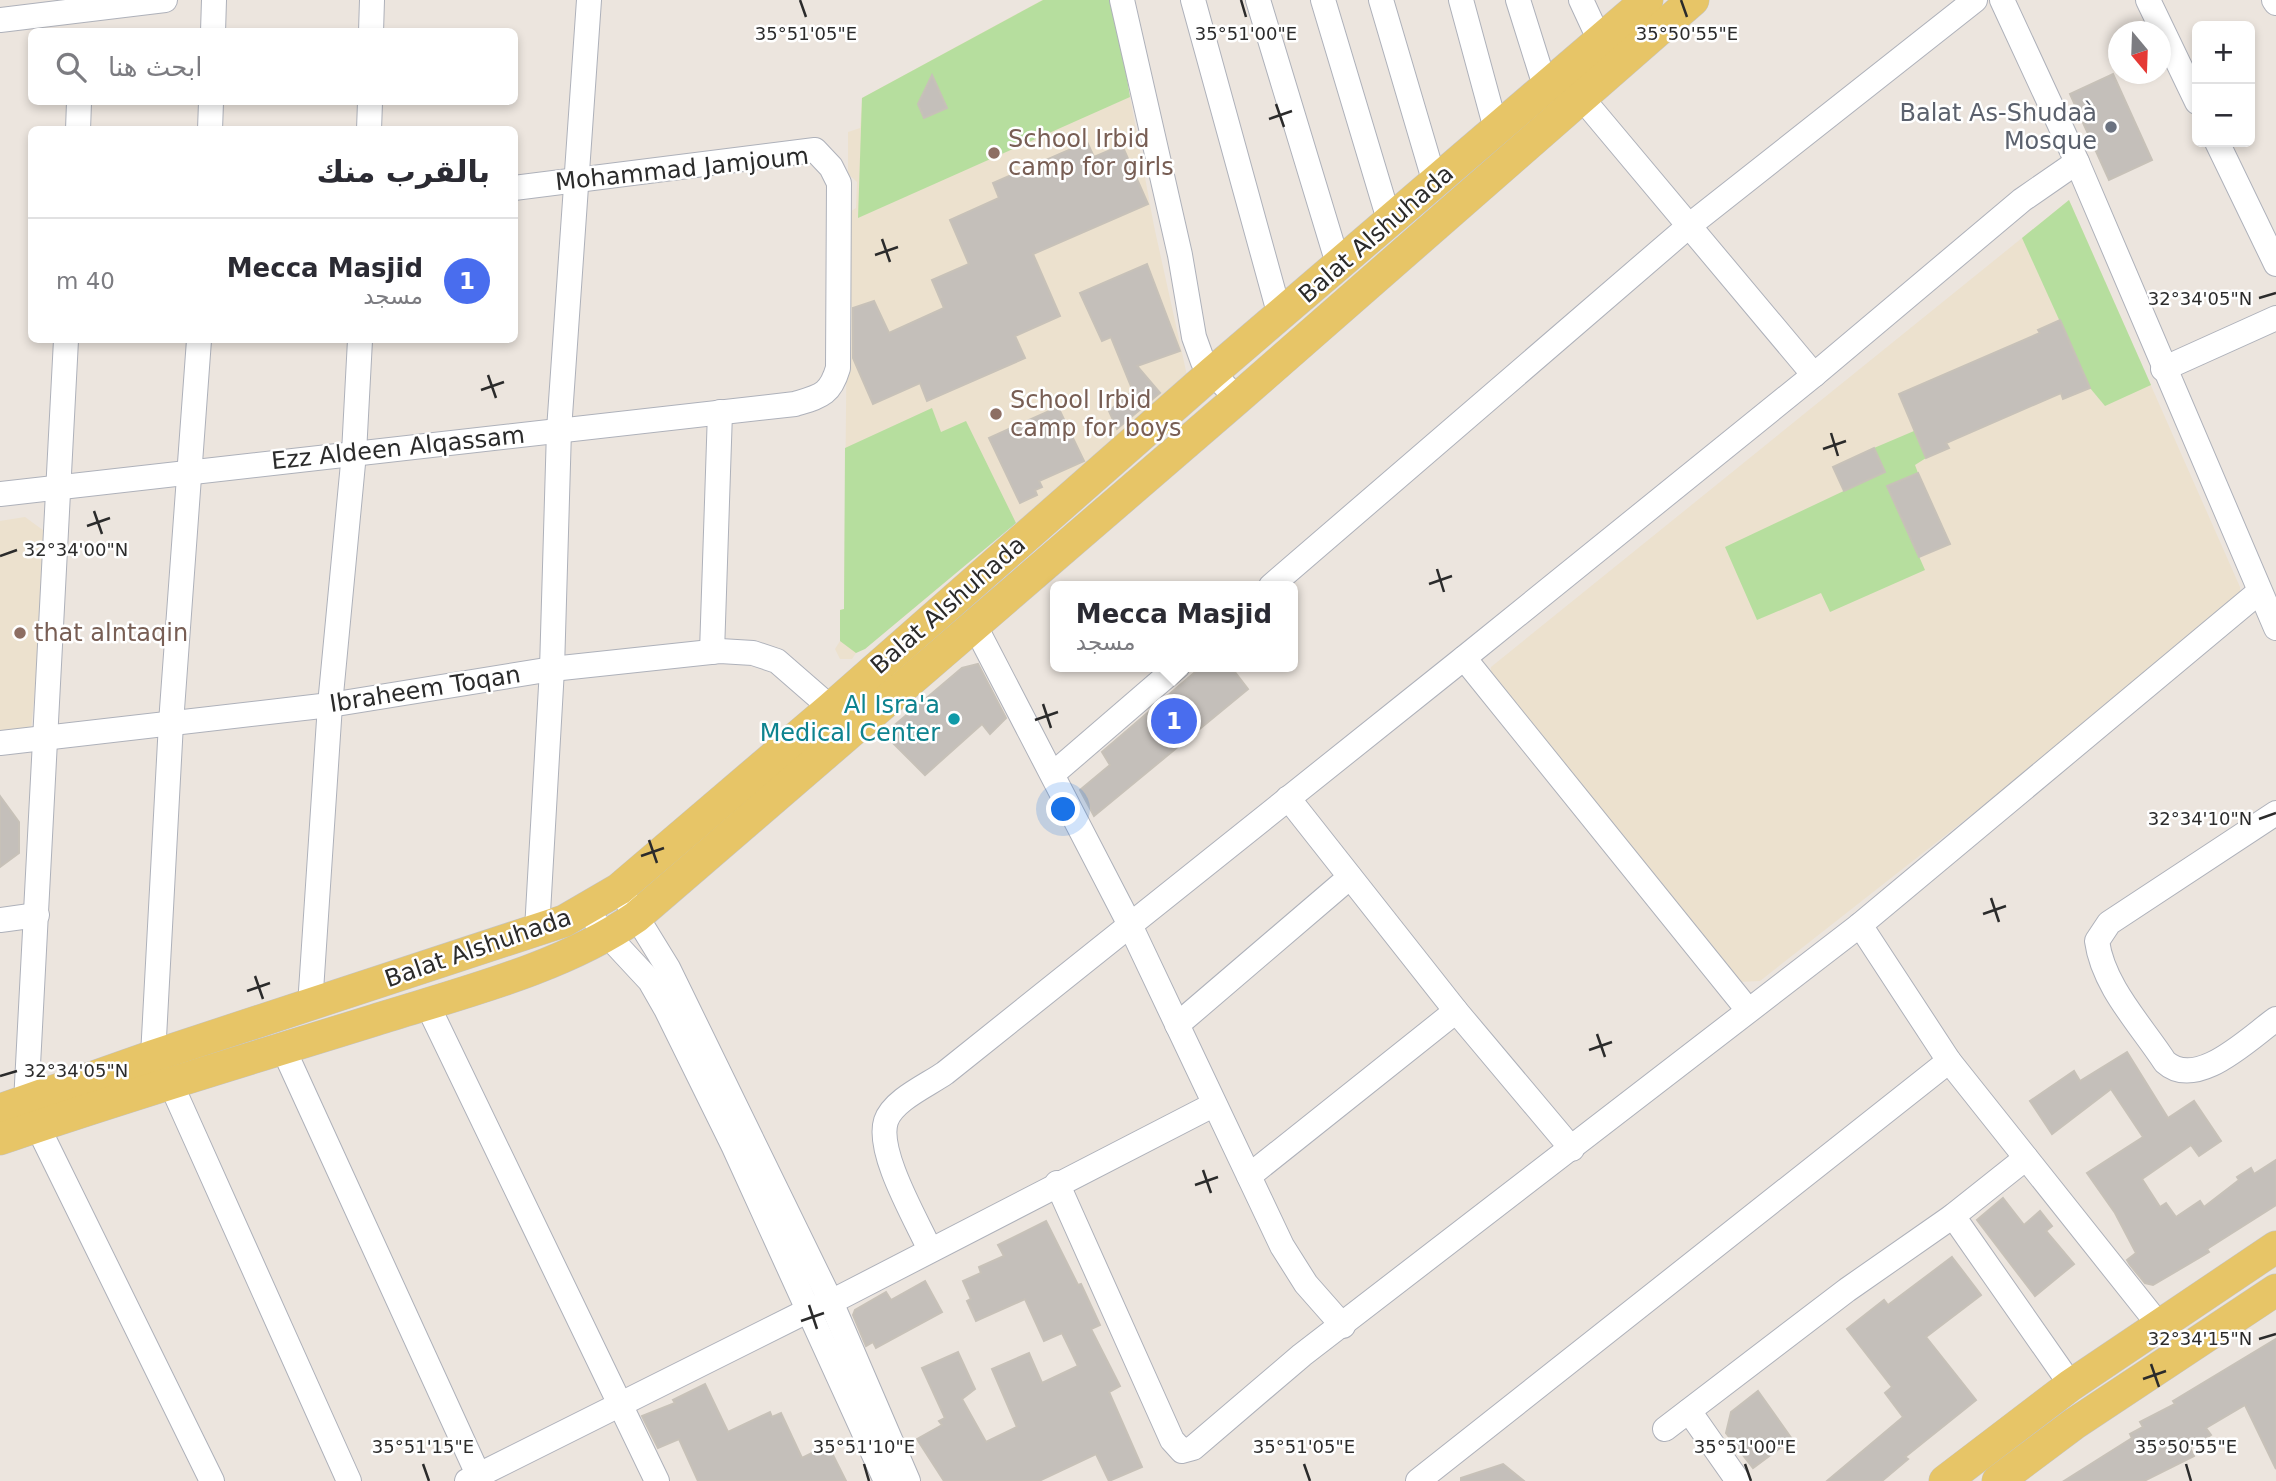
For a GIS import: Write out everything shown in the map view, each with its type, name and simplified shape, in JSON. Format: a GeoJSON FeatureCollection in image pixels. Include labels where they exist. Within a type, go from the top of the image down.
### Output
{"type":"FeatureCollection","features":[{"type":"Feature","properties":{"kind":"main road"},"geometry":{"type":"LineString","coordinates":[[0,1139],[21,1113],[171,1084],[427,1004],[572,955],[607,937],[636,917],[975,626],[1693,0]]}},
{"type":"Feature","properties":{"kind":"main road","name":"Balat Alshuhada"},"geometry":{"type":"LineString","coordinates":[[21,1113],[153,1056],[537,930],[586,909],[619,889],[831,708],[1212,373],[1546,89],[1600,41],[1636,4]]}},
{"type":"Feature","properties":{"kind":"main road"},"geometry":{"type":"LineString","coordinates":[[1944,1481],[2071,1385],[2276,1247]]}},
{"type":"Feature","properties":{"kind":"main road"},"geometry":{"type":"LineString","coordinates":[[1998,1481],[2074,1424],[2276,1290]]}},
{"type":"Feature","properties":{"kind":"street"},"geometry":{"type":"LineString","coordinates":[[0,20],[90,12],[165,0]]}},
{"type":"Feature","properties":{"kind":"street"},"geometry":{"type":"LineString","coordinates":[[213,28],[214,0]]}},
{"type":"Feature","properties":{"kind":"street"},"geometry":{"type":"LineString","coordinates":[[371,28],[372,0]]}},
{"type":"Feature","properties":{"kind":"street"},"geometry":{"type":"LineString","coordinates":[[537,930],[552,669],[559,430],[589,0]]}},
{"type":"Feature","properties":{"kind":"street"},"geometry":{"type":"LineString","coordinates":[[1122,0],[1180,255],[1194,337],[1203,362],[1237,399]]}},
{"type":"Feature","properties":{"kind":"street"},"geometry":{"type":"LineString","coordinates":[[1193,0],[1280,316]]}},
{"type":"Feature","properties":{"kind":"street"},"geometry":{"type":"LineString","coordinates":[[1258,0],[1339,267]]}},
{"type":"Feature","properties":{"kind":"street"},"geometry":{"type":"LineString","coordinates":[[1323,0],[1390,222]]}},
{"type":"Feature","properties":{"kind":"street"},"geometry":{"type":"LineString","coordinates":[[1381,0],[1435,183]]}},
{"type":"Feature","properties":{"kind":"street"},"geometry":{"type":"LineString","coordinates":[[1461,0],[1496,129]]}},
{"type":"Feature","properties":{"kind":"street"},"geometry":{"type":"LineString","coordinates":[[1518,0],[1546,89]]}},
{"type":"Feature","properties":{"kind":"street"},"geometry":{"type":"LineString","coordinates":[[1581,0],[1600,41]]}},
{"type":"Feature","properties":{"kind":"street"},"geometry":{"type":"LineString","coordinates":[[1277,581],[1690,225],[1975,0]]}},
{"type":"Feature","properties":{"kind":"street"},"geometry":{"type":"LineString","coordinates":[[2002,0],[2077,162],[2163,369],[2276,628]]}},
{"type":"Feature","properties":{"kind":"street"},"geometry":{"type":"LineString","coordinates":[[2148,0],[2192,92]]}},
{"type":"Feature","properties":{"kind":"street"},"geometry":{"type":"LineString","coordinates":[[1581,97],[1814,374]]}},
{"type":"Feature","properties":{"kind":"street"},"geometry":{"type":"LineString","coordinates":[[78,126],[79,105]]}},
{"type":"Feature","properties":{"kind":"street"},"geometry":{"type":"LineString","coordinates":[[210,126],[211,105]]}},
{"type":"Feature","properties":{"kind":"street"},"geometry":{"type":"LineString","coordinates":[[369,126],[370,105]]}},
{"type":"Feature","properties":{"kind":"street"},"geometry":{"type":"LineString","coordinates":[[2219,147],[2276,264]]}},
{"type":"Feature","properties":{"kind":"street","name":"Mohammad Jamjoum"},"geometry":{"type":"LineString","coordinates":[[518,187],[815,150],[825,158],[839,183],[838,368],[833,386],[820,397],[796,404]]}},
{"type":"Feature","properties":{"kind":"street"},"geometry":{"type":"LineString","coordinates":[[930,1250],[890,1159],[885,1137],[886,1120],[900,1104],[945,1073],[1464,658],[1814,374],[2022,200],[2077,162]]}},
{"type":"Feature","properties":{"kind":"street"},"geometry":{"type":"LineString","coordinates":[[2163,369],[2276,318]]}},
{"type":"Feature","properties":{"kind":"street"},"geometry":{"type":"LineString","coordinates":[[66,343],[37,915],[21,1113],[212,1481]]}},
{"type":"Feature","properties":{"kind":"street"},"geometry":{"type":"LineString","coordinates":[[153,1056],[171,723],[199,343]]}},
{"type":"Feature","properties":{"kind":"street"},"geometry":{"type":"LineString","coordinates":[[310,1006],[330,705],[354,453],[360,343]]}},
{"type":"Feature","properties":{"kind":"street","name":"Ezz Aldeen Alqassam"},"geometry":{"type":"LineString","coordinates":[[0,494],[796,404]]}},
{"type":"Feature","properties":{"kind":"street"},"geometry":{"type":"LineString","coordinates":[[712,652],[720,412]]}},
{"type":"Feature","properties":{"kind":"street"},"geometry":{"type":"LineString","coordinates":[[1057,1183],[1172,1440],[1182,1451],[1198,1444],[1302,1355],[1860,925],[2259,592]]}},
{"type":"Feature","properties":{"kind":"street"},"geometry":{"type":"LineString","coordinates":[[975,626],[1054,773],[1130,925],[1282,1246],[1306,1284],[1343,1326]]}},
{"type":"Feature","properties":{"kind":"street","name":"Ibraheem Toqan"},"geometry":{"type":"LineString","coordinates":[[0,743],[330,705],[552,669],[712,652],[753,653],[777,660],[831,708]]}},
{"type":"Feature","properties":{"kind":"street"},"geometry":{"type":"LineString","coordinates":[[1464,658],[1748,1010]]}},
{"type":"Feature","properties":{"kind":"street"},"geometry":{"type":"LineString","coordinates":[[1054,773],[1171,672]]}},
{"type":"Feature","properties":{"kind":"street"},"geometry":{"type":"LineString","coordinates":[[1288,798],[1456,1011],[1572,1149]]}},
{"type":"Feature","properties":{"kind":"street"},"geometry":{"type":"LineString","coordinates":[[2276,813],[2109,923],[2097,941],[2100,960],[2108,977],[2165,1062],[2175,1071],[2193,1072],[2210,1065],[2276,1019]]}},
{"type":"Feature","properties":{"kind":"street"},"geometry":{"type":"LineString","coordinates":[[1177,1025],[1350,877]]}},
{"type":"Feature","properties":{"kind":"street"},"geometry":{"type":"LineString","coordinates":[[619,889],[668,968],[820,1306],[886,1481]]}},
{"type":"Feature","properties":{"kind":"street"},"geometry":{"type":"LineString","coordinates":[[586,909],[607,937],[650,981],[666,1009],[908,1481]]}},
{"type":"Feature","properties":{"kind":"street"},"geometry":{"type":"LineString","coordinates":[[0,920],[37,915]]}},
{"type":"Feature","properties":{"kind":"street"},"geometry":{"type":"LineString","coordinates":[[1860,925],[1949,1061],[2159,1325]]}},
{"type":"Feature","properties":{"kind":"street"},"geometry":{"type":"LineString","coordinates":[[427,1004],[657,1481]]}},
{"type":"Feature","properties":{"kind":"street"},"geometry":{"type":"LineString","coordinates":[[1249,1176],[1456,1011]]}},
{"type":"Feature","properties":{"kind":"street"},"geometry":{"type":"LineString","coordinates":[[283,1048],[476,1479],[619,1403],[820,1306],[1213,1105]]}},
{"type":"Feature","properties":{"kind":"street"},"geometry":{"type":"LineString","coordinates":[[1418,1481],[1949,1061]]}},
{"type":"Feature","properties":{"kind":"street"},"geometry":{"type":"LineString","coordinates":[[171,1084],[349,1481]]}},
{"type":"Feature","properties":{"kind":"street"},"geometry":{"type":"LineString","coordinates":[[1665,1429],[1847,1290],[1953,1216],[2026,1158]]}},
{"type":"Feature","properties":{"kind":"street"},"geometry":{"type":"LineString","coordinates":[[1953,1216],[2071,1385]]}},
{"type":"Feature","properties":{"kind":"street"},"geometry":{"type":"LineString","coordinates":[[1689,1411],[1738,1481]]}},
{"type":"Feature","properties":{"kind":"shaded area"},"geometry":{"type":"Polygon","coordinates":[[[1042,0],[1112,0],[1154,226],[1188,380],[865,649],[858,650],[852,659],[840,659],[835,649],[840,641],[840,610],[844,609],[848,213],[856,208],[857,182],[848,174],[848,132],[860,128],[862,98],[1042,0]]]}},
{"type":"Feature","properties":{"kind":"shaded area"},"geometry":{"type":"Polygon","coordinates":[[[2069,200],[2240,587],[2240,599],[2226,615],[1760,981],[1738,982],[1490,674],[1491,667],[2069,200]]]}},
{"type":"Feature","properties":{"kind":"shaded area","name":"that alntaqin"},"geometry":{"type":"Polygon","coordinates":[[[25,517],[51,536],[31,729],[0,733],[0,521],[25,517]]]}},
{"type":"Feature","properties":{"kind":"green space"},"geometry":{"type":"Polygon","coordinates":[[[1043,0],[1114,0],[1130,97],[858,218],[862,98],[1043,0]]]}},
{"type":"Feature","properties":{"kind":"green space"},"geometry":{"type":"Polygon","coordinates":[[[2069,200],[2151,385],[2105,406],[2090,388],[2022,238],[2069,200]]]}},
{"type":"Feature","properties":{"kind":"green space"},"geometry":{"type":"Polygon","coordinates":[[[932,408],[941,432],[966,421],[1016,523],[865,649],[856,653],[840,641],[840,610],[844,609],[845,448],[932,408]]]}},
{"type":"Feature","properties":{"kind":"green space"},"geometry":{"type":"Polygon","coordinates":[[[1914,431],[1926,458],[1915,465],[1918,473],[1888,486],[1925,570],[1830,612],[1821,593],[1757,620],[1725,547],[1884,472],[1874,448],[1914,431]]]}},
{"type":"Feature","properties":{"kind":"building"},"geometry":{"type":"Polygon","coordinates":[[[932,75],[947,108],[924,118],[918,104],[932,75]]]}},
{"type":"Feature","properties":{"kind":"building","name":"Balat As-Shudaà Mosque"},"geometry":{"type":"Polygon","coordinates":[[[2108,76],[2108,84],[2118,84],[2152,160],[2109,180],[2070,94],[2108,76]]]}},
{"type":"Feature","properties":{"kind":"building"},"geometry":{"type":"Polygon","coordinates":[[[1087,142],[1094,157],[1122,145],[1148,204],[1033,254],[1060,316],[1015,336],[1025,358],[927,401],[920,383],[873,404],[853,358],[853,308],[874,301],[889,333],[944,308],[932,280],[969,264],[950,220],[999,198],[993,183],[1087,142]]]}},
{"type":"Feature","properties":{"kind":"building"},"geometry":{"type":"Polygon","coordinates":[[[1147,264],[1180,351],[1137,366],[1160,393],[1117,429],[1109,411],[1133,391],[1111,337],[1102,341],[1080,293],[1147,264]]]}},
{"type":"Feature","properties":{"kind":"building"},"geometry":{"type":"Polygon","coordinates":[[[2060,320],[2090,388],[2063,399],[2061,393],[1946,443],[1949,448],[1926,458],[1899,394],[2040,333],[2038,330],[2060,320]]]}},
{"type":"Feature","properties":{"kind":"building"},"geometry":{"type":"Polygon","coordinates":[[[1058,407],[1084,461],[1039,481],[1042,487],[1035,490],[1037,495],[1020,503],[989,438],[1058,407]]]}},
{"type":"Feature","properties":{"kind":"building"},"geometry":{"type":"Polygon","coordinates":[[[1874,448],[1885,472],[1844,491],[1833,467],[1874,448]]]}},
{"type":"Feature","properties":{"kind":"building"},"geometry":{"type":"Polygon","coordinates":[[[1918,473],[1950,544],[1919,557],[1887,486],[1918,473]]]}},
{"type":"Feature","properties":{"kind":"building","name":"Al Isra'a Medical Center"},"geometry":{"type":"Polygon","coordinates":[[[978,664],[1006,718],[990,734],[982,724],[925,775],[884,734],[962,668],[978,664]]]}},
{"type":"Feature","properties":{"kind":"building"},"geometry":{"type":"Polygon","coordinates":[[[1195,672],[1235,672],[1248,689],[1094,816],[1080,790],[1110,765],[1102,752],[1195,672]]]}},
{"type":"Feature","properties":{"kind":"building"},"geometry":{"type":"Polygon","coordinates":[[[0,796],[19,822],[19,853],[0,867],[0,796]]]}},
{"type":"Feature","properties":{"kind":"building"},"geometry":{"type":"Polygon","coordinates":[[[2127,1052],[2168,1118],[2194,1101],[2221,1141],[2199,1156],[2191,1145],[2142,1179],[2160,1207],[2166,1203],[2176,1217],[2200,1201],[2204,1207],[2239,1180],[2237,1177],[2251,1168],[2254,1174],[2276,1160],[2276,1205],[2207,1249],[2209,1252],[2153,1285],[2145,1283],[2127,1260],[2136,1253],[2115,1213],[2087,1173],[2143,1137],[2111,1089],[2052,1134],[2030,1101],[2074,1071],[2080,1081],[2127,1052]]]}},
{"type":"Feature","properties":{"kind":"building"},"geometry":{"type":"Polygon","coordinates":[[[2003,1198],[2024,1225],[2040,1211],[2052,1226],[2046,1231],[2074,1264],[2035,1296],[1977,1220],[2003,1198]]]}},
{"type":"Feature","properties":{"kind":"building"},"geometry":{"type":"Polygon","coordinates":[[[1046,1221],[1100,1325],[1091,1329],[1120,1386],[1109,1392],[1142,1467],[1109,1481],[1096,1454],[1039,1481],[944,1481],[917,1439],[942,1425],[939,1421],[945,1418],[922,1368],[958,1352],[975,1389],[962,1399],[986,1442],[1017,1427],[992,1369],[1029,1353],[1042,1383],[1078,1366],[1062,1333],[1044,1341],[1025,1299],[976,1321],[967,1301],[971,1299],[963,1281],[981,1273],[979,1267],[1004,1256],[998,1245],[1046,1221]]]}},
{"type":"Feature","properties":{"kind":"building"},"geometry":{"type":"Polygon","coordinates":[[[1952,1257],[1981,1295],[1926,1337],[1976,1400],[1905,1457],[1908,1459],[1882,1481],[1827,1481],[1903,1417],[1885,1393],[1892,1387],[1847,1329],[1884,1300],[1888,1305],[1952,1257]]]}},
{"type":"Feature","properties":{"kind":"building"},"geometry":{"type":"Polygon","coordinates":[[[925,1281],[942,1312],[876,1348],[873,1342],[866,1346],[853,1315],[855,1310],[886,1292],[891,1300],[925,1281]]]}},
{"type":"Feature","properties":{"kind":"building"},"geometry":{"type":"Polygon","coordinates":[[[2276,1339],[2276,1469],[2245,1405],[2206,1428],[2211,1435],[2190,1448],[2194,1456],[2144,1481],[2064,1481],[2132,1438],[2130,1434],[2143,1427],[2140,1422],[2175,1404],[2173,1401],[2276,1339]]]}},
{"type":"Feature","properties":{"kind":"building"},"geometry":{"type":"Polygon","coordinates":[[[705,1384],[728,1432],[770,1412],[772,1417],[781,1413],[802,1458],[828,1445],[846,1481],[698,1481],[679,1439],[658,1448],[642,1416],[675,1403],[673,1400],[705,1384]]]}},
{"type":"Feature","properties":{"kind":"building"},"geometry":{"type":"Polygon","coordinates":[[[1758,1391],[1792,1439],[1753,1468],[1726,1433],[1731,1412],[1758,1391]]]}},
{"type":"Feature","properties":{"kind":"building"},"geometry":{"type":"Polygon","coordinates":[[[1503,1464],[1524,1481],[1461,1481],[1461,1478],[1503,1464]]]}},
{"type":"Feature","properties":{"kind":"place","name":"Balat As-Shudaà Mosque"},"geometry":{"type":"Point","coordinates":[2111,127]}},
{"type":"Feature","properties":{"kind":"place","name":"School Irbid camp for girls"},"geometry":{"type":"Point","coordinates":[994,153]}},
{"type":"Feature","properties":{"kind":"place","name":"School Irbid camp for boys"},"geometry":{"type":"Point","coordinates":[996,414]}},
{"type":"Feature","properties":{"kind":"place","name":"that alntaqin"},"geometry":{"type":"Point","coordinates":[20,633]}},
{"type":"Feature","properties":{"kind":"place","name":"Al Isra'a Medical Center"},"geometry":{"type":"Point","coordinates":[954,719]}},
{"type":"Feature","properties":{"kind":"place","name":"Mecca Masjid"},"geometry":{"type":"Point","coordinates":[1174,721]}}]}
